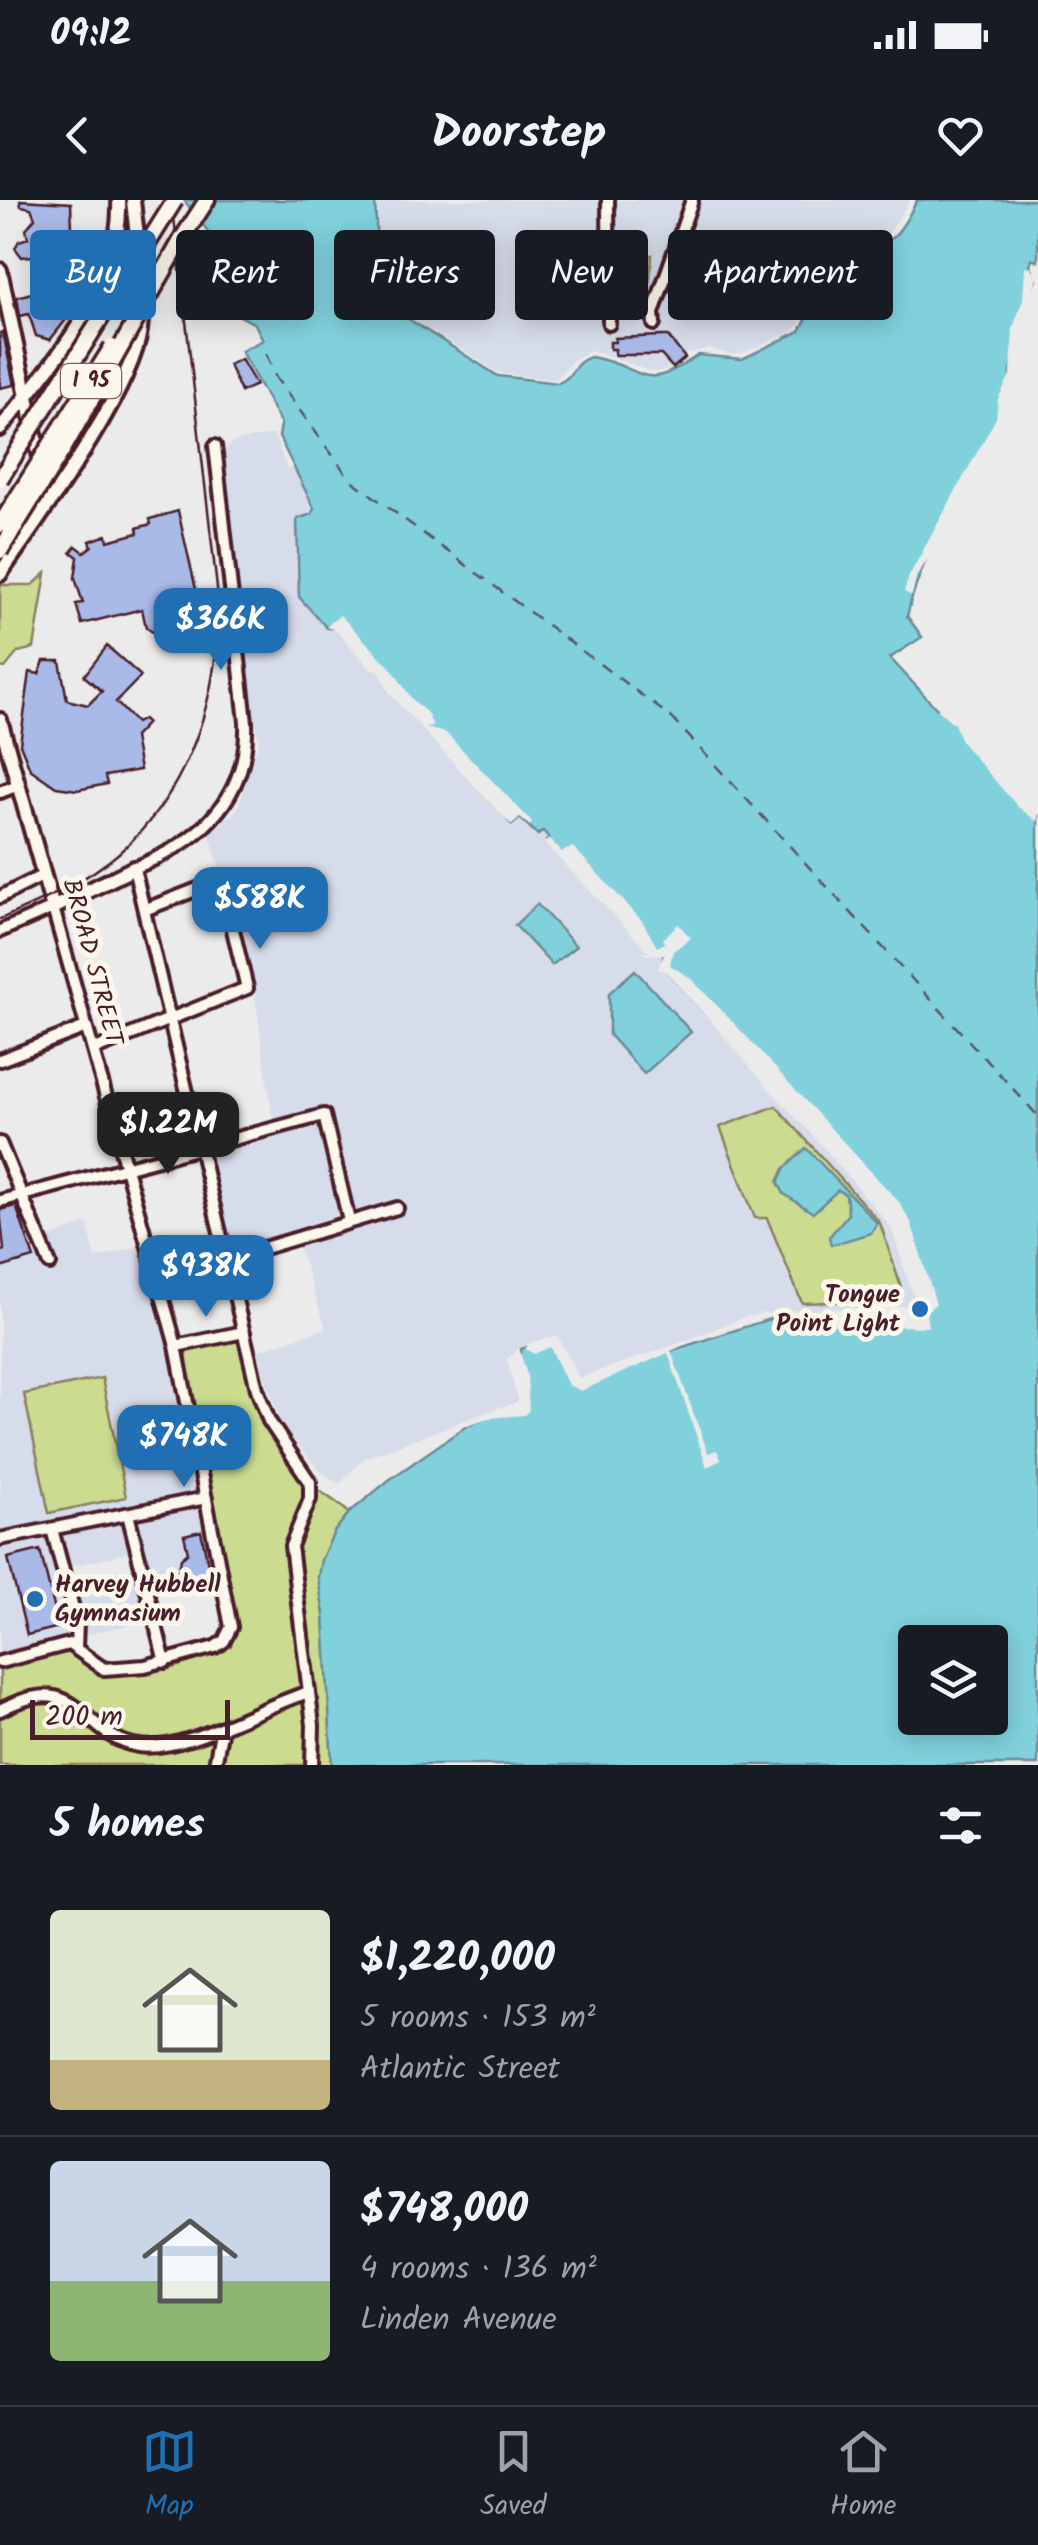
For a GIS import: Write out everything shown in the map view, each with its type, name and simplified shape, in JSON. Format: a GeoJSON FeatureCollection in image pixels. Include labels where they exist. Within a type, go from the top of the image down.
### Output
{"type":"FeatureCollection","features":[{"type":"Feature","properties":{"kind":"highway","name":"I 95"},"geometry":{"type":"LineString","coordinates":[[0,479],[175,200]]}},
{"type":"Feature","properties":{"kind":"highway","name":"I 95"},"geometry":{"type":"LineString","coordinates":[[188,230],[207,200]]}},
{"type":"Feature","properties":{"kind":"highway","name":"I 95"},"geometry":{"type":"LineString","coordinates":[[0,525],[176,248]]}},
{"type":"Feature","properties":{"kind":"highway"},"geometry":{"type":"LineString","coordinates":[[0,552],[66,446],[176,250]]}},
{"type":"Feature","properties":{"kind":"highway"},"geometry":{"type":"LineString","coordinates":[[0,464],[38,419]]}},
{"type":"Feature","properties":{"kind":"main road"},"geometry":{"type":"LineString","coordinates":[[0,574],[48,504],[134,356],[142,308],[133,200]]}},
{"type":"Feature","properties":{"kind":"main road"},"geometry":{"type":"LineString","coordinates":[[0,429],[80,319],[110,267],[118,238],[120,204]]}},
{"type":"Feature","properties":{"kind":"main road"},"geometry":{"type":"LineString","coordinates":[[0,270],[48,504]]}},
{"type":"Feature","properties":{"kind":"main road","name":"BROAD STREET"},"geometry":{"type":"LineString","coordinates":[[0,720],[53,908]]}},
{"type":"Feature","properties":{"kind":"main road"},"geometry":{"type":"LineString","coordinates":[[53,908],[134,868]]}},
{"type":"Feature","properties":{"kind":"street"},"geometry":{"type":"LineString","coordinates":[[608,200],[609,324]]}},
{"type":"Feature","properties":{"kind":"street"},"geometry":{"type":"LineString","coordinates":[[654,324],[653,313],[692,200]]}},
{"type":"Feature","properties":{"kind":"street"},"geometry":{"type":"LineString","coordinates":[[215,446],[246,722],[244,760],[232,792],[214,821],[181,846],[134,868],[268,1421],[310,1482],[310,1499],[290,1546],[309,1692],[312,1765]]}},
{"type":"Feature","properties":{"kind":"street"},"geometry":{"type":"LineString","coordinates":[[0,792],[18,785]]}},
{"type":"Feature","properties":{"kind":"street"},"geometry":{"type":"LineString","coordinates":[[0,897],[44,876]]}},
{"type":"Feature","properties":{"kind":"street"},"geometry":{"type":"LineString","coordinates":[[93,1050],[247,988],[221,880],[144,910]]}},
{"type":"Feature","properties":{"kind":"street"},"geometry":{"type":"LineString","coordinates":[[0,931],[53,908]]}},
{"type":"Feature","properties":{"kind":"street","name":"BROAD STREET"},"geometry":{"type":"LineString","coordinates":[[53,908],[176,1346],[231,1627],[224,1641],[215,1647],[165,1662]]}},
{"type":"Feature","properties":{"kind":"street"},"geometry":{"type":"LineString","coordinates":[[0,1060],[86,1026]]}},
{"type":"Feature","properties":{"kind":"street"},"geometry":{"type":"LineString","coordinates":[[112,1119],[188,1099]]}},
{"type":"Feature","properties":{"kind":"street"},"geometry":{"type":"LineString","coordinates":[[0,1201],[324,1115],[349,1221]]}},
{"type":"Feature","properties":{"kind":"street"},"geometry":{"type":"LineString","coordinates":[[0,1143],[50,1264]]}},
{"type":"Feature","properties":{"kind":"street"},"geometry":{"type":"LineString","coordinates":[[228,1259],[397,1208]]}},
{"type":"Feature","properties":{"kind":"street"},"geometry":{"type":"LineString","coordinates":[[176,1346],[244,1332]]}},
{"type":"Feature","properties":{"kind":"street"},"geometry":{"type":"LineString","coordinates":[[0,1539],[206,1498]]}},
{"type":"Feature","properties":{"kind":"street"},"geometry":{"type":"LineString","coordinates":[[0,1662],[60,1644],[76,1648],[104,1669],[165,1662],[128,1514]]}},
{"type":"Feature","properties":{"kind":"street"},"geometry":{"type":"LineString","coordinates":[[52,1530],[77,1624],[76,1648]]}},
{"type":"Feature","properties":{"kind":"street"},"geometry":{"type":"LineString","coordinates":[[0,1710],[24,1699],[56,1697],[78,1706],[117,1737],[139,1746],[172,1743],[309,1692]]}},
{"type":"Feature","properties":{"kind":"street"},"geometry":{"type":"LineString","coordinates":[[214,1765],[222,1726]]}},
{"type":"Feature","properties":{"kind":"shaded area"},"geometry":{"type":"Polygon","coordinates":[[[377,200],[910,200],[891,230],[668,230],[668,320],[802,320],[800,323],[792,332],[743,353],[732,355],[708,348],[687,354],[666,370],[652,372],[591,350],[573,360],[555,380],[499,373],[414,320],[495,320],[495,230],[378,230],[377,200]]]}},
{"type":"Feature","properties":{"kind":"shaded area"},"geometry":{"type":"Polygon","coordinates":[[[274,434],[287,469],[296,468],[313,513],[297,519],[299,598],[327,628],[337,628],[377,662],[513,825],[520,818],[538,834],[542,831],[668,953],[663,966],[768,1088],[894,1221],[917,1304],[887,1314],[762,1313],[742,1318],[579,1384],[524,1398],[364,1458],[339,1484],[322,1473],[282,1426],[256,1351],[326,1328],[296,1240],[233,1259],[207,1153],[292,1132],[288,1116],[273,1119],[250,963],[209,833],[237,810],[259,741],[244,649],[224,452],[233,442],[274,434]]]}},
{"type":"Feature","properties":{"kind":"shaded area"},"geometry":{"type":"Polygon","coordinates":[[[87,1223],[96,1258],[142,1246],[172,1354],[218,1583],[144,1597],[149,1620],[0,1655],[0,1269],[48,1255],[43,1241],[87,1223]],[[131,1552],[67,1567],[72,1589],[104,1582],[104,1574],[135,1568],[131,1552]]]}},
{"type":"Feature","properties":{"kind":"green space"},"geometry":{"type":"Polygon","coordinates":[[[648,255],[652,255],[648,299],[648,255]]]}},
{"type":"Feature","properties":{"kind":"green space"},"geometry":{"type":"Polygon","coordinates":[[[46,573],[34,648],[18,652],[5,668],[0,667],[0,585],[33,585],[46,573]]]}},
{"type":"Feature","properties":{"kind":"green space"},"geometry":{"type":"Polygon","coordinates":[[[776,1106],[880,1223],[901,1287],[891,1300],[802,1303],[767,1218],[755,1218],[720,1127],[776,1106]]]}},
{"type":"Feature","properties":{"kind":"green space"},"geometry":{"type":"Polygon","coordinates":[[[237,1340],[262,1413],[278,1446],[311,1484],[349,1513],[334,1532],[318,1577],[324,1614],[332,1765],[0,1765],[0,1668],[71,1649],[98,1673],[169,1669],[225,1651],[230,1644],[236,1620],[189,1385],[186,1350],[237,1340]]]}},
{"type":"Feature","properties":{"kind":"green space"},"geometry":{"type":"Polygon","coordinates":[[[102,1378],[126,1497],[49,1513],[24,1394],[102,1378]]]}},
{"type":"Feature","properties":{"kind":"water"},"geometry":{"type":"Polygon","coordinates":[[[184,200],[375,200],[376,230],[334,230],[334,320],[410,320],[498,376],[558,383],[591,357],[654,376],[698,355],[742,359],[800,331],[806,320],[893,320],[893,237],[917,200],[1038,200],[1038,261],[1032,259],[1030,266],[1036,280],[1023,314],[1003,403],[914,590],[907,616],[922,637],[890,658],[937,709],[944,708],[965,738],[1038,816],[1038,1765],[332,1765],[324,1614],[318,1577],[321,1560],[334,1532],[349,1513],[389,1480],[462,1429],[524,1398],[518,1384],[521,1349],[554,1340],[574,1382],[779,1316],[887,1314],[917,1304],[894,1221],[662,966],[664,949],[654,952],[546,841],[549,838],[543,831],[538,835],[520,818],[512,825],[396,695],[384,670],[337,628],[327,628],[299,597],[297,519],[312,514],[314,508],[279,437],[281,424],[241,351],[263,340],[255,324],[248,320],[314,320],[314,230],[207,230],[184,200]]]}},
{"type":"Feature","properties":{"kind":"water"},"geometry":{"type":"Polygon","coordinates":[[[537,904],[576,946],[552,965],[515,925],[537,904]]]}},
{"type":"Feature","properties":{"kind":"water"},"geometry":{"type":"Polygon","coordinates":[[[635,970],[691,1032],[644,1074],[609,1035],[609,993],[635,970]]]}},
{"type":"Feature","properties":{"kind":"water"},"geometry":{"type":"Polygon","coordinates":[[[806,1148],[877,1223],[871,1233],[831,1245],[829,1237],[848,1214],[846,1195],[838,1190],[813,1213],[784,1194],[778,1182],[784,1169],[806,1148]]]}},
{"type":"Feature","properties":{"kind":"pier"},"geometry":{"type":"Polygon","coordinates":[[[1030,266],[1037,277],[1020,336],[1015,384],[986,454],[941,540],[916,577],[912,596],[904,592],[909,576],[996,418],[998,399],[1011,373],[1013,328],[1023,299],[1025,267],[1030,266]]]}},
{"type":"Feature","properties":{"kind":"pier"},"geometry":{"type":"Polygon","coordinates":[[[340,615],[393,670],[412,699],[427,713],[433,726],[425,728],[446,733],[532,822],[530,826],[520,818],[512,825],[505,819],[390,694],[379,670],[371,669],[336,630],[326,627],[340,615]]]}},
{"type":"Feature","properties":{"kind":"pier"},"geometry":{"type":"Polygon","coordinates":[[[943,705],[965,725],[971,738],[1038,813],[1038,822],[1018,807],[962,743],[954,724],[937,709],[943,705]]]}},
{"type":"Feature","properties":{"kind":"pier"},"geometry":{"type":"Polygon","coordinates":[[[549,838],[562,852],[573,847],[643,922],[657,947],[665,943],[663,939],[678,924],[691,938],[673,951],[670,965],[689,977],[731,1020],[899,1202],[911,1222],[936,1304],[926,1311],[928,1327],[842,1324],[797,1329],[778,1317],[763,1316],[779,1311],[908,1306],[914,1298],[891,1227],[666,972],[658,969],[664,954],[643,952],[649,952],[544,843],[549,838]]]}},
{"type":"Feature","properties":{"kind":"pier"},"geometry":{"type":"Polygon","coordinates":[[[714,1331],[671,1351],[708,1453],[717,1450],[721,1460],[707,1467],[668,1353],[581,1391],[568,1385],[550,1347],[534,1354],[525,1349],[531,1342],[557,1336],[579,1378],[714,1331]]]}},
{"type":"Feature","properties":{"kind":"pier"},"geometry":{"type":"Polygon","coordinates":[[[519,1348],[527,1375],[529,1410],[524,1415],[488,1418],[450,1431],[518,1400],[507,1359],[519,1348]]]}},
{"type":"Feature","properties":{"kind":"building"},"geometry":{"type":"Polygon","coordinates":[[[20,200],[71,203],[71,230],[30,230],[30,256],[22,257],[15,248],[19,241],[28,238],[26,229],[35,218],[31,208],[21,206],[20,200]]]}},
{"type":"Feature","properties":{"kind":"building"},"geometry":{"type":"Polygon","coordinates":[[[30,293],[30,317],[29,314],[20,316],[17,297],[30,293]]]}},
{"type":"Feature","properties":{"kind":"building"},"geometry":{"type":"Polygon","coordinates":[[[31,320],[66,320],[50,340],[36,336],[31,320]]]}},
{"type":"Feature","properties":{"kind":"building"},"geometry":{"type":"Polygon","coordinates":[[[3,332],[14,385],[0,388],[0,333],[3,332]]]}},
{"type":"Feature","properties":{"kind":"building"},"geometry":{"type":"Polygon","coordinates":[[[668,336],[685,358],[673,368],[661,355],[615,355],[615,349],[610,349],[615,338],[668,336]]]}},
{"type":"Feature","properties":{"kind":"building"},"geometry":{"type":"Polygon","coordinates":[[[241,359],[256,385],[241,392],[229,365],[241,359]]]}},
{"type":"Feature","properties":{"kind":"building"},"geometry":{"type":"Polygon","coordinates":[[[178,511],[197,594],[157,604],[160,612],[169,617],[174,635],[162,639],[146,627],[142,609],[82,624],[76,604],[83,603],[75,578],[78,557],[71,552],[76,546],[84,552],[92,546],[90,541],[107,535],[108,541],[138,533],[137,528],[151,524],[150,519],[178,511]]]}},
{"type":"Feature","properties":{"kind":"building"},"geometry":{"type":"Polygon","coordinates":[[[107,646],[141,676],[116,702],[136,723],[143,719],[147,723],[134,737],[140,770],[105,776],[107,784],[77,790],[56,787],[30,769],[20,744],[30,672],[39,674],[44,661],[60,661],[67,700],[88,705],[102,691],[84,676],[107,646]]]}},
{"type":"Feature","properties":{"kind":"building"},"geometry":{"type":"Polygon","coordinates":[[[16,1206],[34,1258],[0,1268],[0,1252],[4,1250],[0,1210],[16,1206]]]}},
{"type":"Feature","properties":{"kind":"building"},"geometry":{"type":"Polygon","coordinates":[[[201,1531],[211,1579],[161,1587],[159,1574],[179,1570],[181,1558],[188,1552],[184,1535],[201,1531]]]}},
{"type":"Feature","properties":{"kind":"building","name":"Harvey Hubbell Gymnasium"},"geometry":{"type":"Polygon","coordinates":[[[40,1550],[59,1627],[27,1635],[8,1558],[40,1550]]]}},
{"type":"Feature","properties":{"kind":"ferry route"},"geometry":{"type":"LineString","coordinates":[[266,354],[276,378],[350,479],[671,717],[1038,1116]]}},
{"type":"Feature","properties":{"kind":"railway"},"geometry":{"type":"LineString","coordinates":[[0,919],[93,873],[146,826],[185,765],[208,696],[215,660],[217,588],[172,200]]}},
{"type":"Feature","properties":{"kind":"place","name":"Tongue Point Light"},"geometry":{"type":"Point","coordinates":[920,1309]}},
{"type":"Feature","properties":{"kind":"place","name":"Harvey Hubbell Gymnasium"},"geometry":{"type":"Point","coordinates":[35,1599]}}]}
